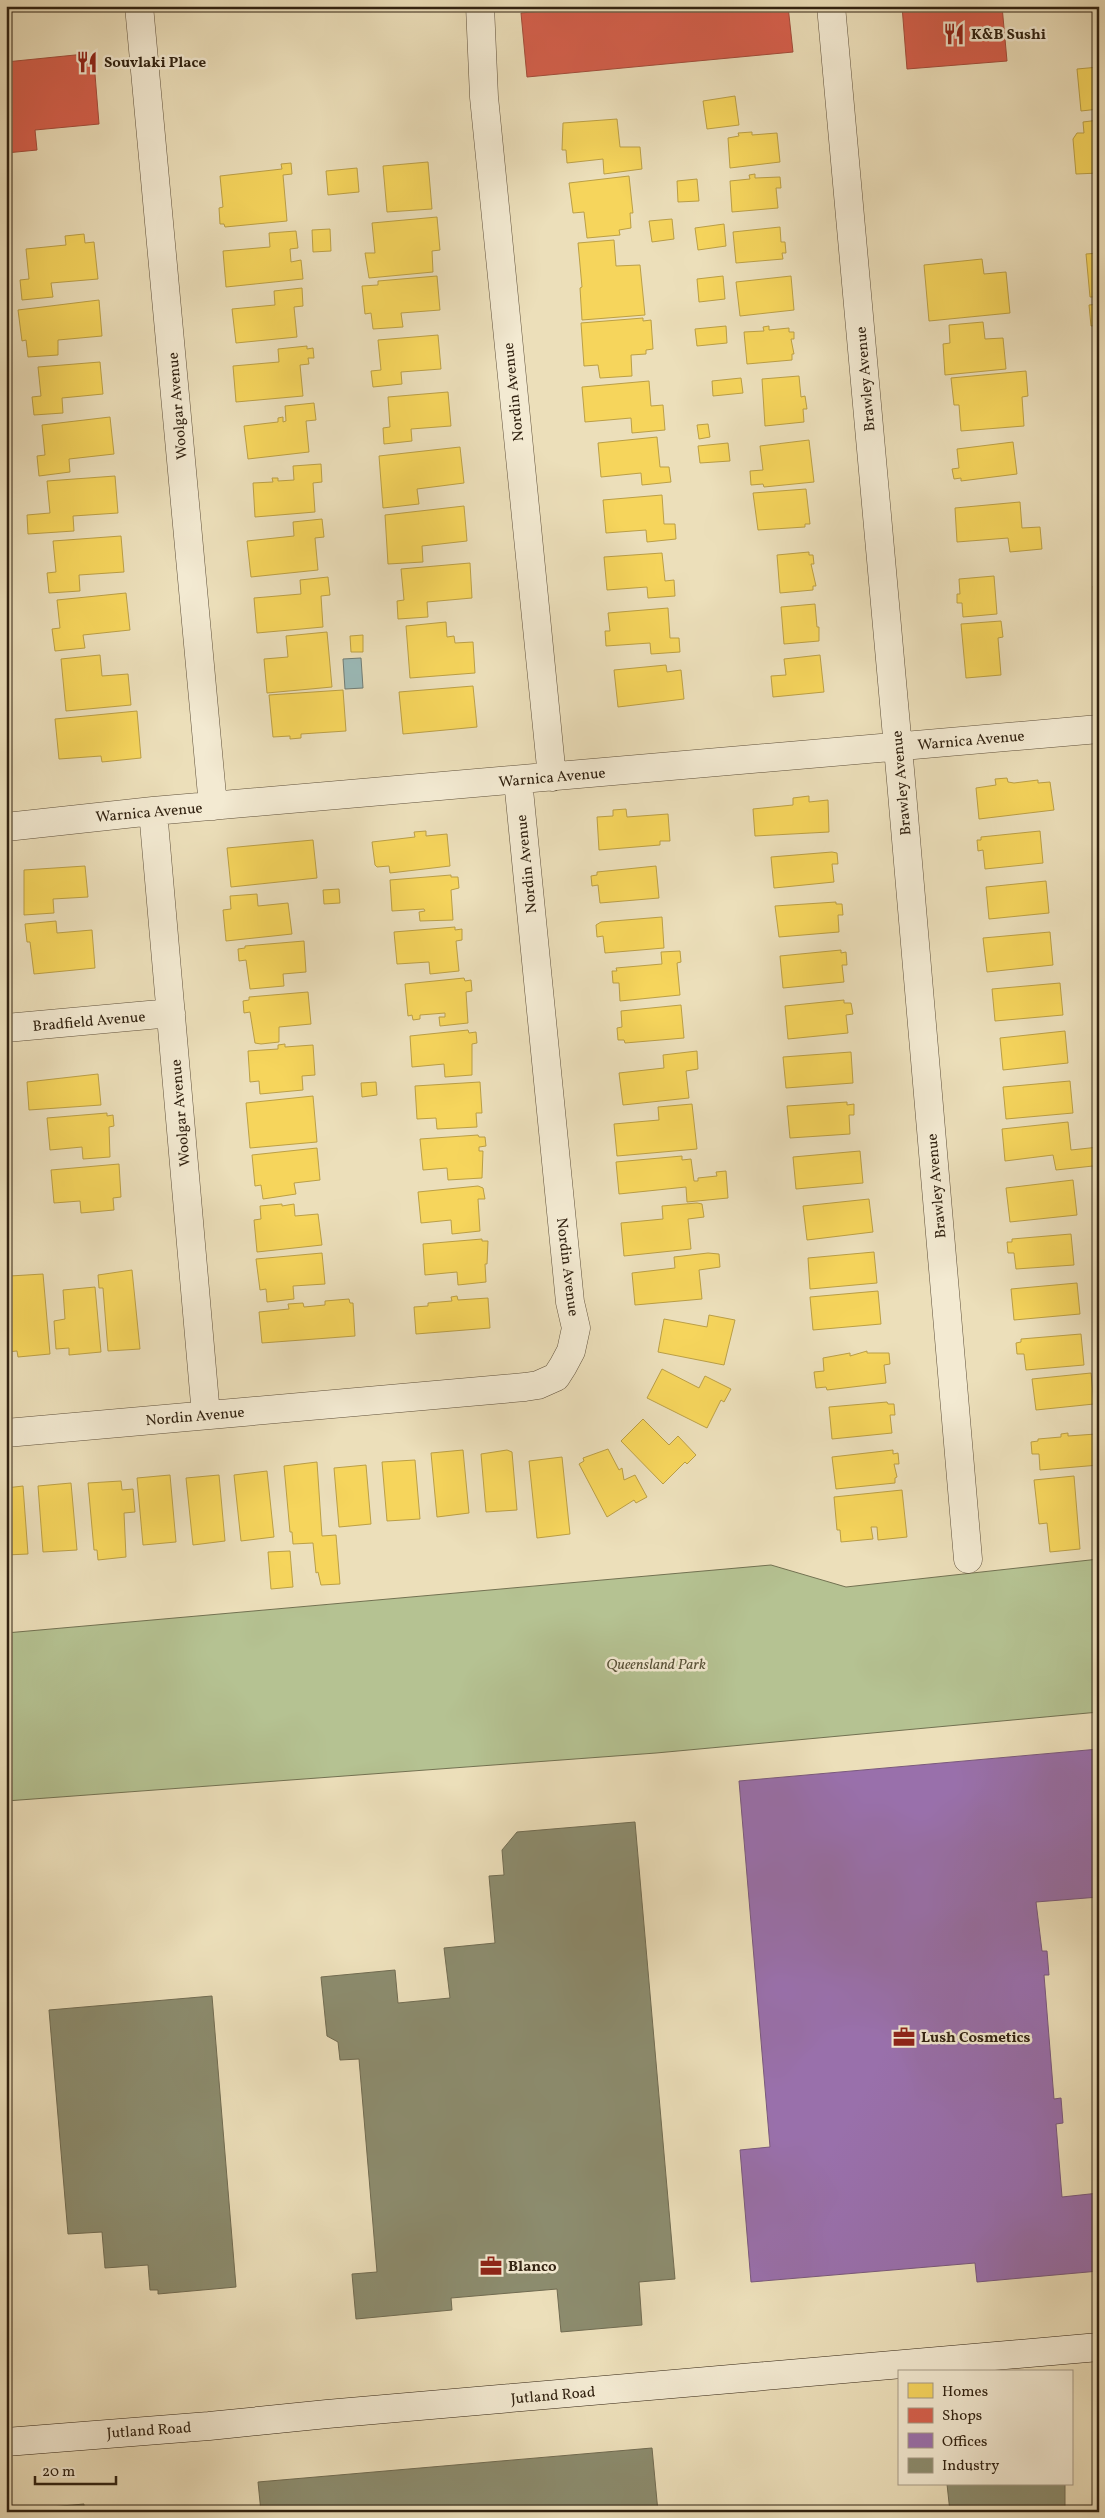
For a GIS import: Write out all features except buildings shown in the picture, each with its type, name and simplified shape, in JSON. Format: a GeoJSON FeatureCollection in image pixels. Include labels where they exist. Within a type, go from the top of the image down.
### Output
{"type":"FeatureCollection","features":[{"type":"Feature","properties":{"kind":"street","name":"Woolgar Avenue"},"geometry":{"type":"LineString","coordinates":[[139,6],[213,806]]}},
{"type":"Feature","properties":{"kind":"street","name":"Nordin Avenue"},"geometry":{"type":"LineString","coordinates":[[480,6],[484,97],[552,777]]}},
{"type":"Feature","properties":{"kind":"street","name":"Brawley Avenue"},"geometry":{"type":"LineString","coordinates":[[831,6],[898,746],[968,1559]]}},
{"type":"Feature","properties":{"kind":"street","name":"Warnica Avenue"},"geometry":{"type":"LineString","coordinates":[[6,826],[213,806],[1099,729]]}},
{"type":"Feature","properties":{"kind":"street","name":"Nordin Avenue"},"geometry":{"type":"LineString","coordinates":[[6,1433],[538,1385],[556,1377],[571,1351],[576,1328],[570,1302],[518,780]]}},
{"type":"Feature","properties":{"kind":"street","name":"Woolgar Avenue"},"geometry":{"type":"LineString","coordinates":[[153,812],[206,1415]]}},
{"type":"Feature","properties":{"kind":"street","name":"Bradfield Avenue"},"geometry":{"type":"LineString","coordinates":[[6,1028],[171,1013]]}},
{"type":"Feature","properties":{"kind":"street","name":"Jutland Road"},"geometry":{"type":"LineString","coordinates":[[6,2442],[209,2426],[337,2413],[1099,2347]]}},
{"type":"Feature","properties":{"kind":"green space","name":"Queensland Park"},"geometry":{"type":"Polygon","coordinates":[[[1099,1559],[1099,1712],[656,1753],[6,1801],[6,1633],[771,1565],[846,1587],[1099,1559]]]}},
{"type":"Feature","properties":{"kind":"water"},"geometry":{"type":"Polygon","coordinates":[[[361,658],[363,688],[345,689],[343,659],[361,658]]]}},
{"type":"Feature","properties":{"kind":"place","name":"K&B Sushi"},"geometry":{"type":"Point","coordinates":[954,34]}},
{"type":"Feature","properties":{"kind":"place","name":"Souvlaki Place"},"geometry":{"type":"Point","coordinates":[87,62]}},
{"type":"Feature","properties":{"kind":"place","name":"Lush Cosmetics"},"geometry":{"type":"Point","coordinates":[904,2037]}},
{"type":"Feature","properties":{"kind":"place","name":"Blanco"},"geometry":{"type":"Point","coordinates":[491,2266]}}]}
